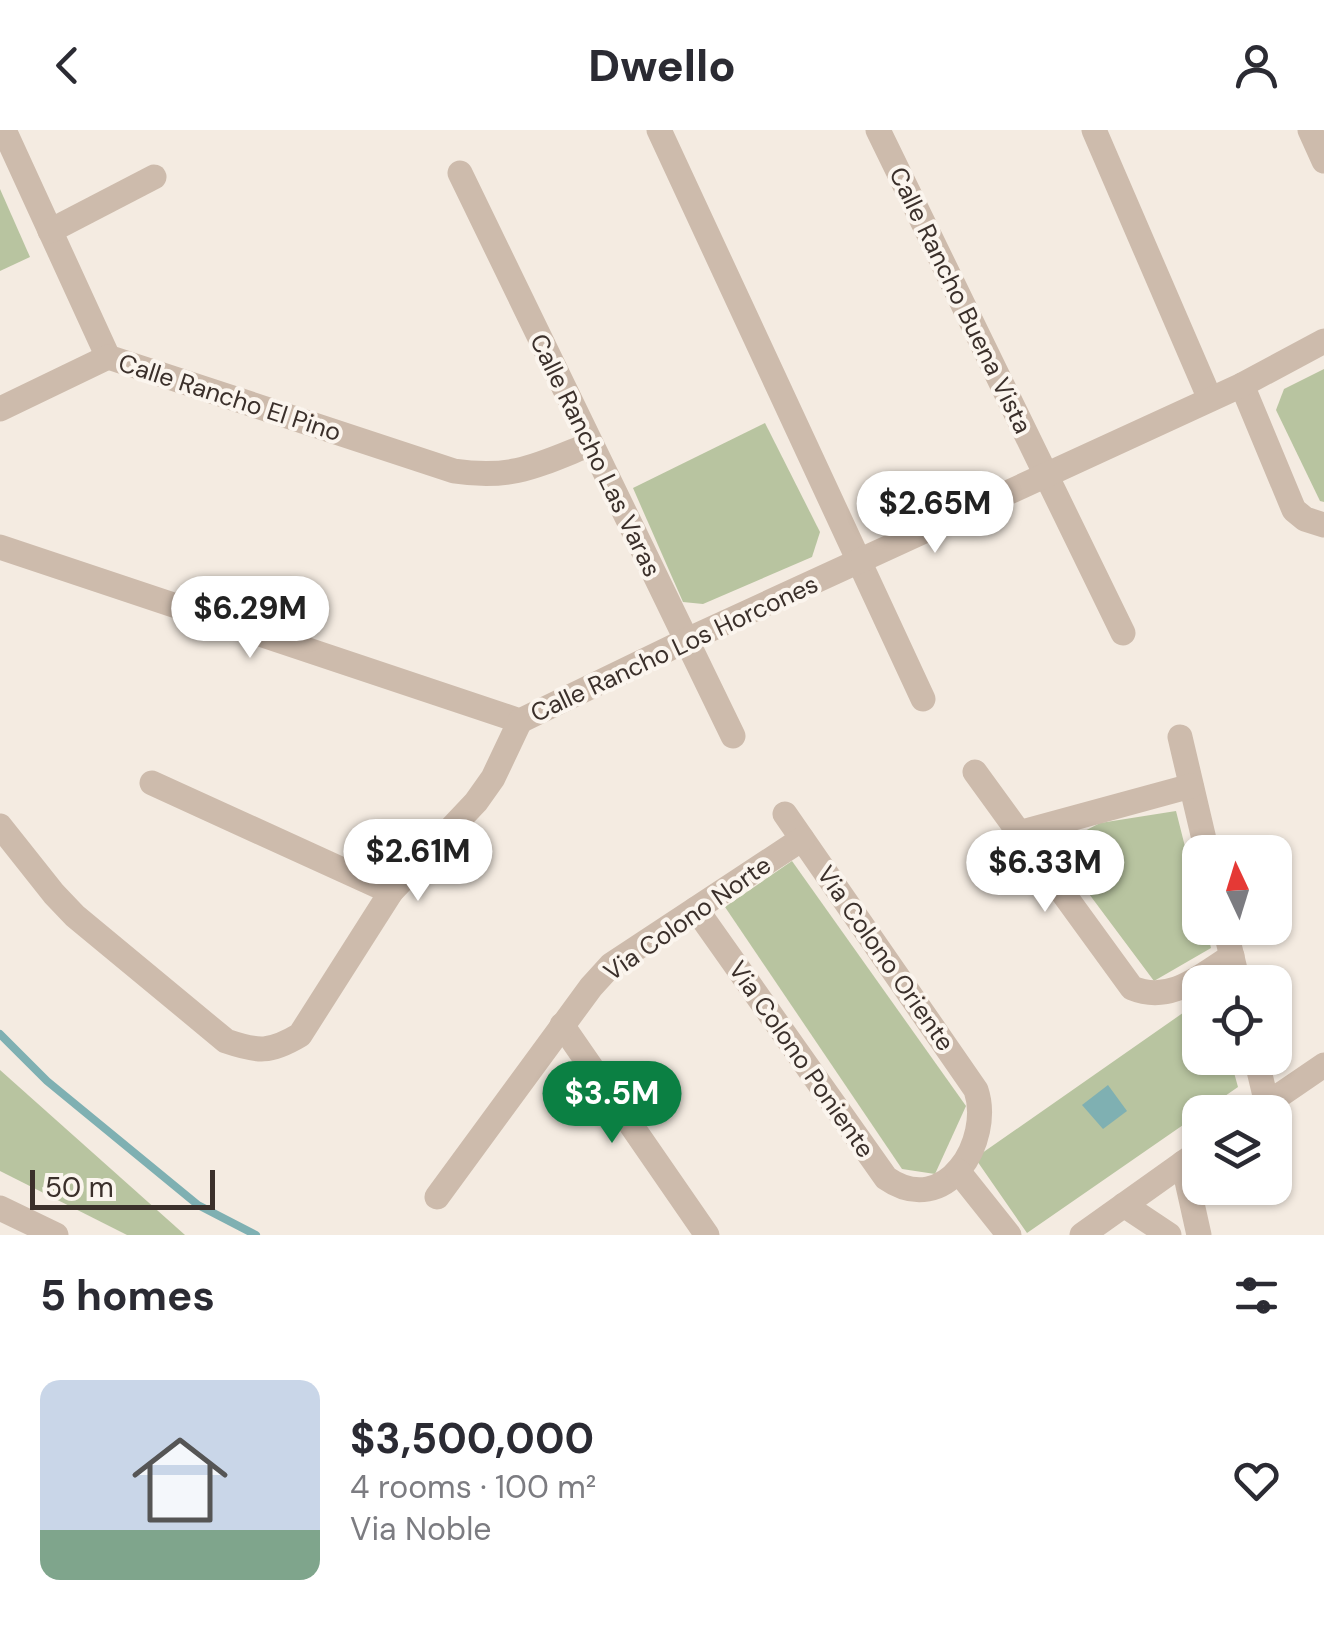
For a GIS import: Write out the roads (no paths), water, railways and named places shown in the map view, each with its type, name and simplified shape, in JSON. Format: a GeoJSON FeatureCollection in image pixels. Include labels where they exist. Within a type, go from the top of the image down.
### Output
{"type":"FeatureCollection","features":[{"type":"Feature","properties":{"kind":"street","name":"Calle Rancho El Pino"},"geometry":{"type":"LineString","coordinates":[[4,130],[108,357],[454,471],[506,475],[591,444]]}},
{"type":"Feature","properties":{"kind":"street"},"geometry":{"type":"LineString","coordinates":[[659,130],[922,699]]}},
{"type":"Feature","properties":{"kind":"street","name":"Calle Rancho Buena Vista"},"geometry":{"type":"LineString","coordinates":[[878,130],[1123,632]]}},
{"type":"Feature","properties":{"kind":"street"},"geometry":{"type":"LineString","coordinates":[[1094,130],[1210,399]]}},
{"type":"Feature","properties":{"kind":"street"},"geometry":{"type":"LineString","coordinates":[[1310,130],[1324,161]]}},
{"type":"Feature","properties":{"kind":"street","name":"Calle Rancho Las Varas"},"geometry":{"type":"LineString","coordinates":[[460,172],[733,736]]}},
{"type":"Feature","properties":{"kind":"street"},"geometry":{"type":"LineString","coordinates":[[50,231],[154,178]]}},
{"type":"Feature","properties":{"kind":"street","name":"Calle Rancho Los Horcones"},"geometry":{"type":"LineString","coordinates":[[0,546],[520,721],[685,640],[1242,385],[1324,342]]}},
{"type":"Feature","properties":{"kind":"street"},"geometry":{"type":"LineString","coordinates":[[0,409],[108,357]]}},
{"type":"Feature","properties":{"kind":"street"},"geometry":{"type":"LineString","coordinates":[[1242,385],[1294,510],[1305,519],[1324,525]]}},
{"type":"Feature","properties":{"kind":"street"},"geometry":{"type":"LineString","coordinates":[[0,826],[75,916],[226,1040],[250,1049],[276,1049],[300,1036],[392,892],[476,802],[520,721]]}},
{"type":"Feature","properties":{"kind":"street"},"geometry":{"type":"LineString","coordinates":[[1180,738],[1203,835]]}},
{"type":"Feature","properties":{"kind":"street"},"geometry":{"type":"LineString","coordinates":[[975,772],[1132,988],[1154,994],[1170,993],[1232,956]]}},
{"type":"Feature","properties":{"kind":"street"},"geometry":{"type":"LineString","coordinates":[[152,783],[392,892]]}},
{"type":"Feature","properties":{"kind":"street"},"geometry":{"type":"LineString","coordinates":[[1019,833],[1191,786]]}},
{"type":"Feature","properties":{"kind":"street","name":"Via Colono Oriente"},"geometry":{"type":"LineString","coordinates":[[785,814],[971,1080],[981,1106],[980,1124],[958,1171]]}},
{"type":"Feature","properties":{"kind":"street","name":"Via Colono Norte"},"geometry":{"type":"LineString","coordinates":[[437,1197],[562,1025],[612,965],[802,839]]}},
{"type":"Feature","properties":{"kind":"street","name":"Via Colono Poniente"},"geometry":{"type":"LineString","coordinates":[[696,909],[886,1178],[905,1190],[919,1192],[945,1184],[958,1171]]}},
{"type":"Feature","properties":{"kind":"street"},"geometry":{"type":"LineString","coordinates":[[1229,945],[1234,965]]}},
{"type":"Feature","properties":{"kind":"street"},"geometry":{"type":"LineString","coordinates":[[562,1025],[707,1235]]}},
{"type":"Feature","properties":{"kind":"street"},"geometry":{"type":"LineString","coordinates":[[1280,1095],[1324,1064]]}},
{"type":"Feature","properties":{"kind":"street"},"geometry":{"type":"LineString","coordinates":[[1082,1235],[1182,1164]]}},
{"type":"Feature","properties":{"kind":"street"},"geometry":{"type":"LineString","coordinates":[[958,1171],[1009,1235]]}},
{"type":"Feature","properties":{"kind":"street"},"geometry":{"type":"LineString","coordinates":[[1124,1205],[1169,1235]]}},
{"type":"Feature","properties":{"kind":"street"},"geometry":{"type":"LineString","coordinates":[[1196,1205],[1198,1235]]}},
{"type":"Feature","properties":{"kind":"street"},"geometry":{"type":"LineString","coordinates":[[0,1208],[56,1235]]}},
{"type":"Feature","properties":{"kind":"water"},"geometry":{"type":"Polygon","coordinates":[[[1108,1085],[1127,1111],[1103,1129],[1082,1105],[1108,1085]]]}},
{"type":"Feature","properties":{"kind":"waterway"},"geometry":{"type":"LineString","coordinates":[[0,1034],[47,1081],[198,1205],[256,1235]]}}]}
